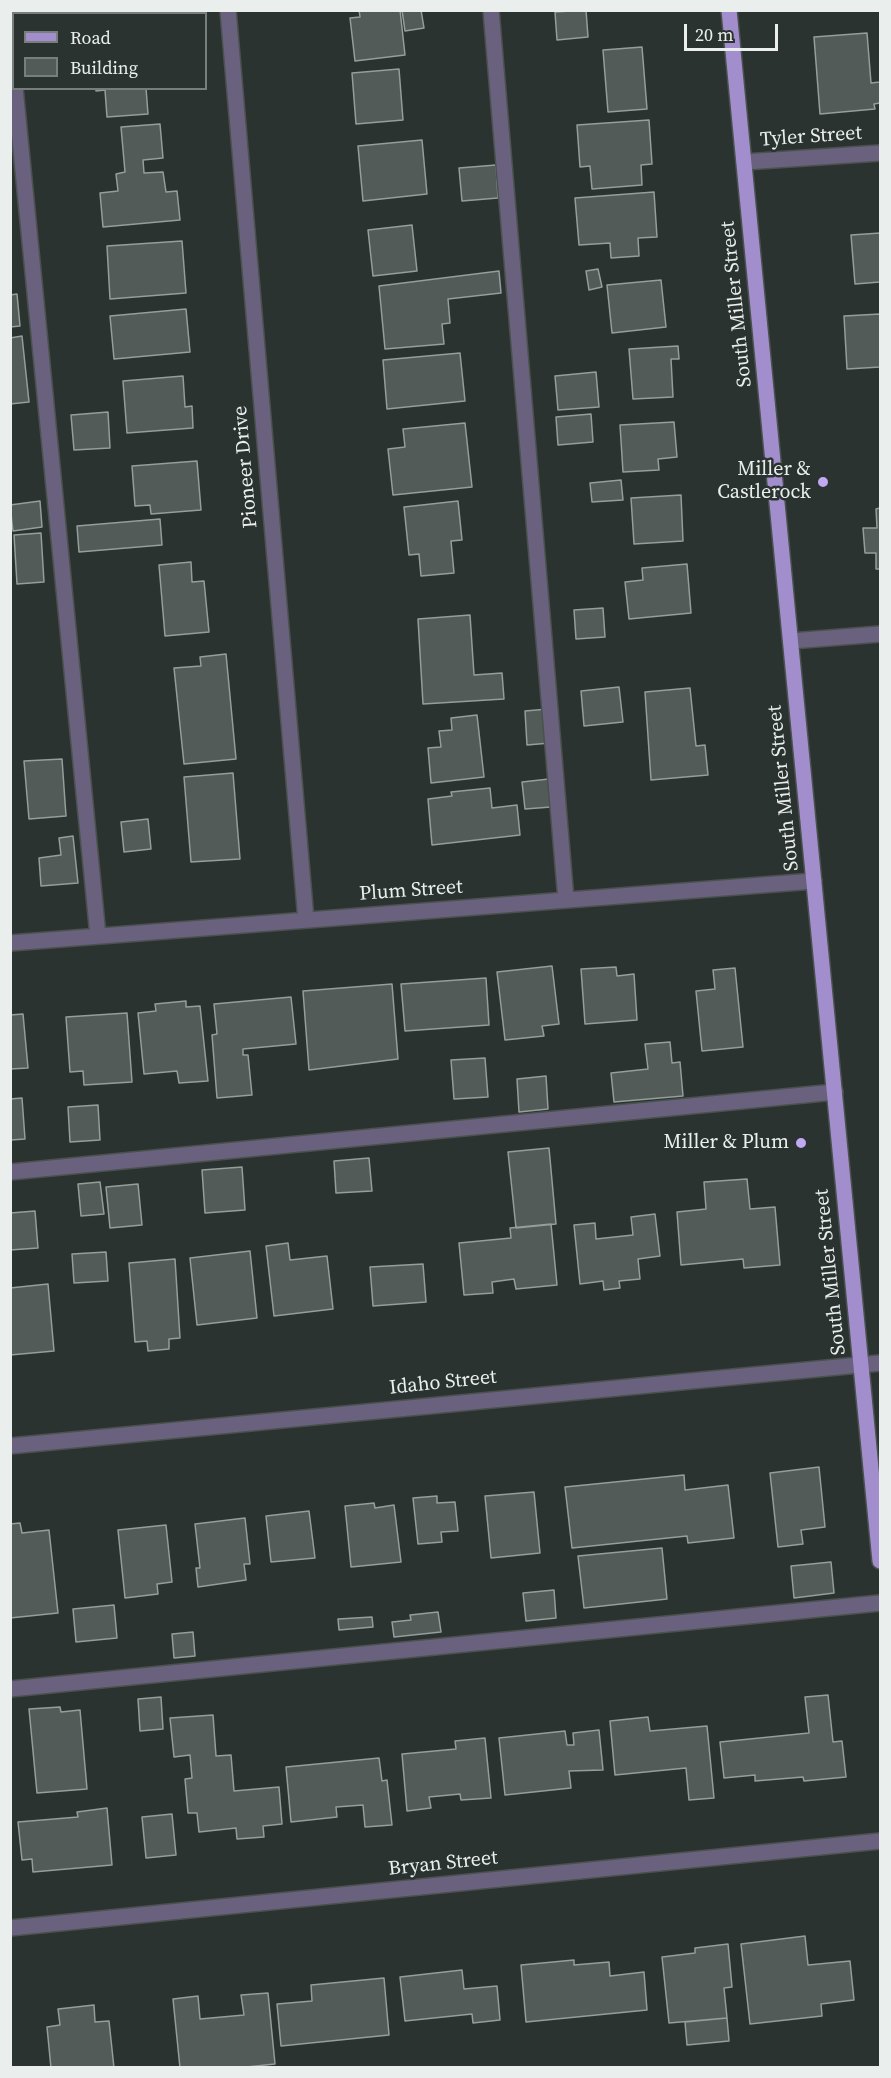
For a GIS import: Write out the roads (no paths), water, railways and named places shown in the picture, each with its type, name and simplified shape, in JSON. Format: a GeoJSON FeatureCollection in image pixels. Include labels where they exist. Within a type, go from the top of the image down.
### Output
{"type":"FeatureCollection","features":[{"type":"Feature","properties":{"kind":"main road","name":"South Miller Street"},"geometry":{"type":"LineString","coordinates":[[729,10],[880,1561]]}},
{"type":"Feature","properties":{"kind":"street","name":"Pioneer Drive"},"geometry":{"type":"LineString","coordinates":[[228,10],[306,920]]}},
{"type":"Feature","properties":{"kind":"street"},"geometry":{"type":"LineString","coordinates":[[491,10],[566,900]]}},
{"type":"Feature","properties":{"kind":"street"},"geometry":{"type":"LineString","coordinates":[[10,45],[12,60]]}},
{"type":"Feature","properties":{"kind":"street"},"geometry":{"type":"LineString","coordinates":[[15,90],[98,936]]}},
{"type":"Feature","properties":{"kind":"street","name":"Tyler Street"},"geometry":{"type":"LineString","coordinates":[[744,162],[880,153]]}},
{"type":"Feature","properties":{"kind":"street"},"geometry":{"type":"LineString","coordinates":[[791,640],[880,634]]}},
{"type":"Feature","properties":{"kind":"street","name":"Plum Street"},"geometry":{"type":"LineString","coordinates":[[10,943],[814,881]]}},
{"type":"Feature","properties":{"kind":"street"},"geometry":{"type":"LineString","coordinates":[[10,1172],[835,1092]]}},
{"type":"Feature","properties":{"kind":"street","name":"Idaho Street"},"geometry":{"type":"LineString","coordinates":[[10,1446],[880,1363]]}},
{"type":"Feature","properties":{"kind":"street"},"geometry":{"type":"LineString","coordinates":[[10,1689],[880,1603]]}},
{"type":"Feature","properties":{"kind":"street","name":"Bryan Street"},"geometry":{"type":"LineString","coordinates":[[10,1928],[880,1841]]}},
{"type":"Feature","properties":{"kind":"place","name":"Miller & Castlerock"},"geometry":{"type":"Point","coordinates":[823,482]}},
{"type":"Feature","properties":{"kind":"place","name":"Miller & Plum"},"geometry":{"type":"Point","coordinates":[801,1143]}}]}
